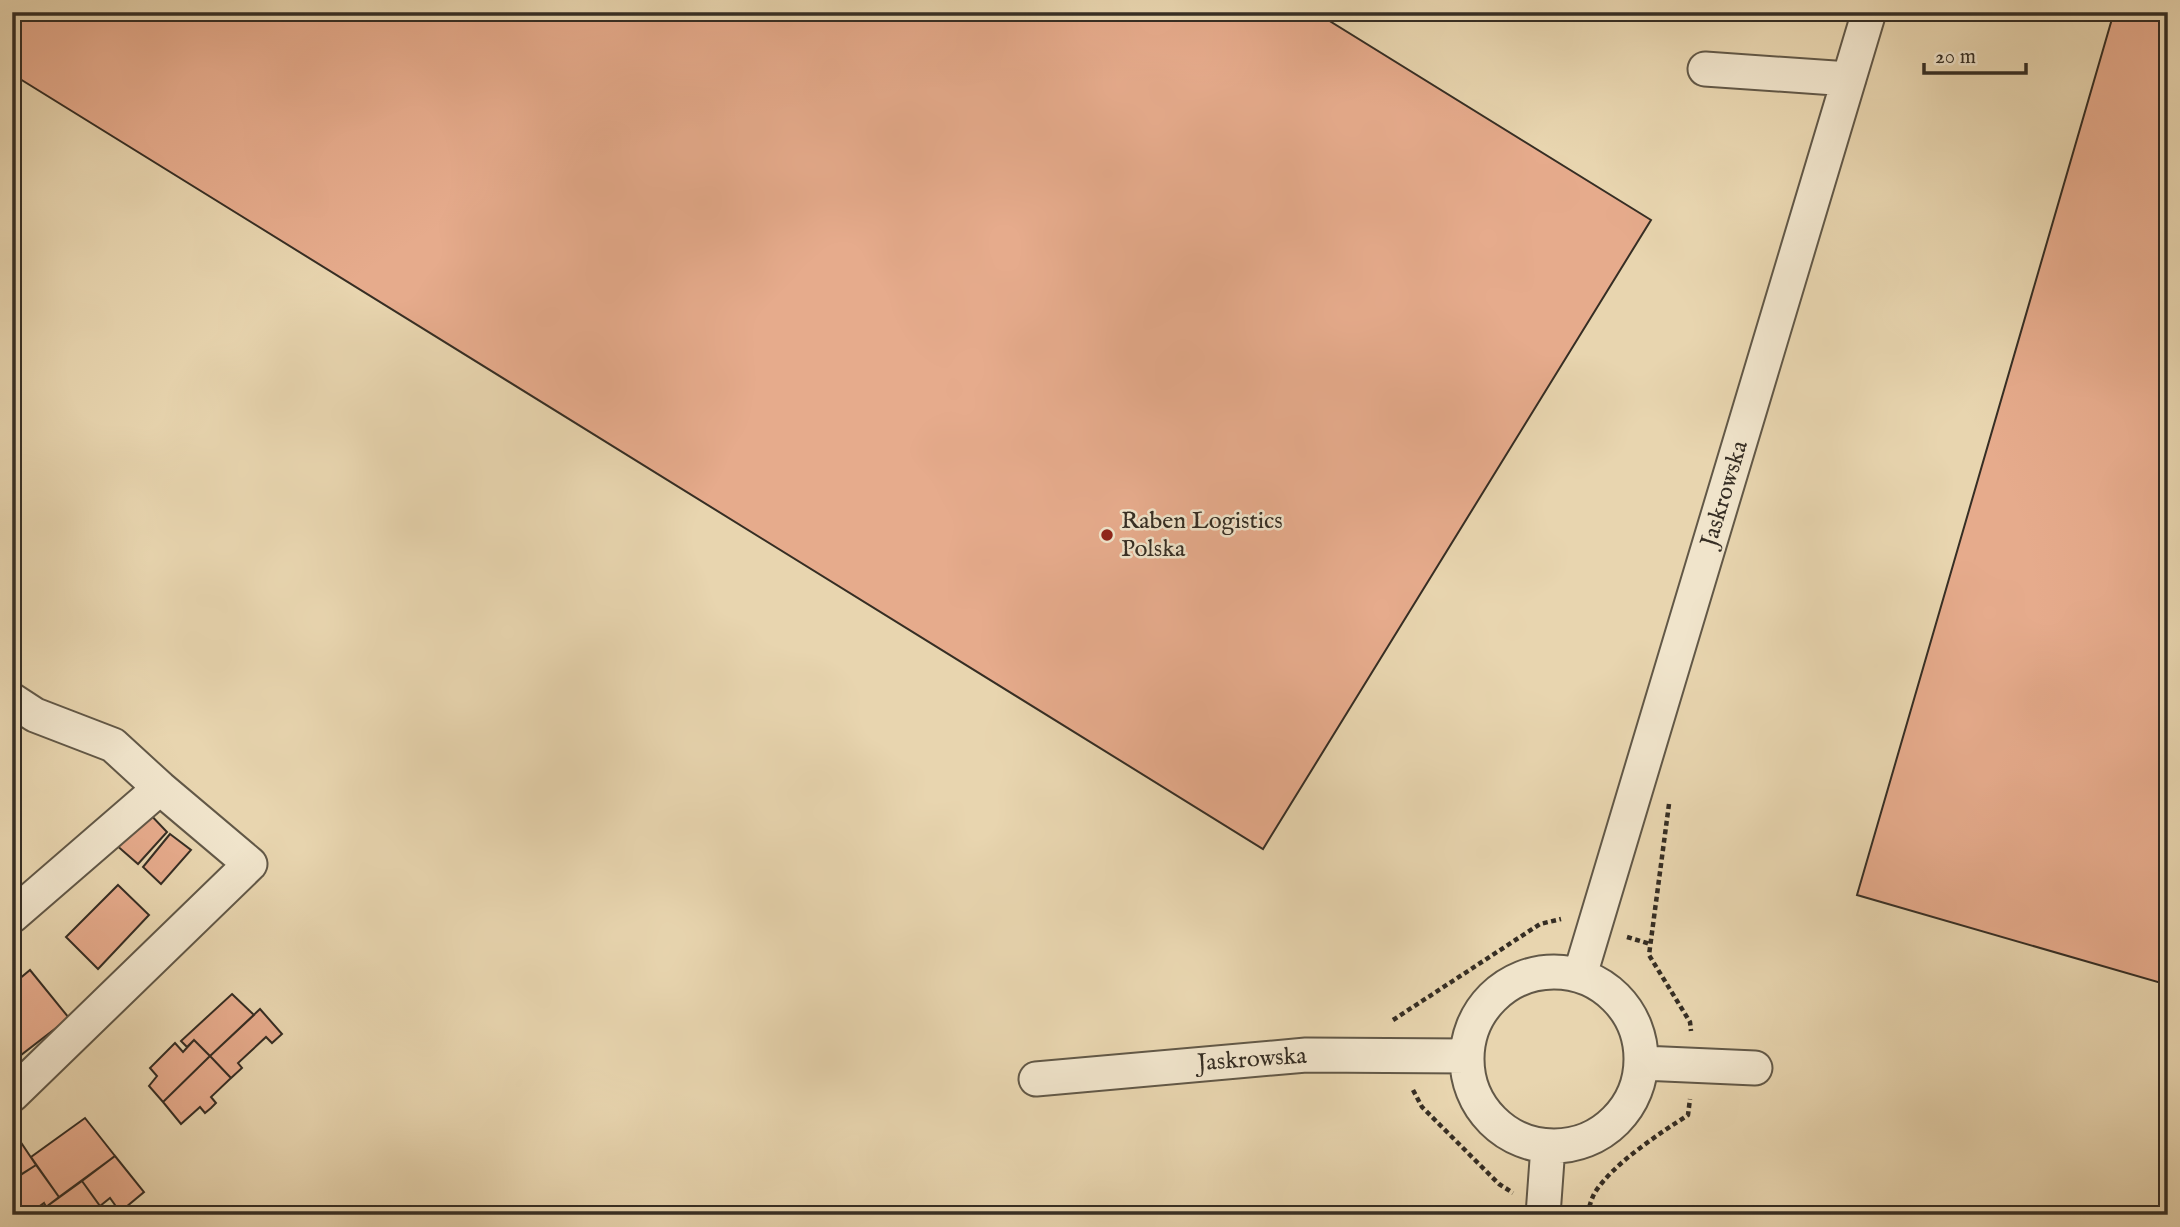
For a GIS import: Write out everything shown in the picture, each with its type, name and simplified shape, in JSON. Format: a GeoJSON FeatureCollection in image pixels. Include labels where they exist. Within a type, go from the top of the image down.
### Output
{"type":"FeatureCollection","features":[{"type":"Feature","properties":{"kind":"street","name":"Jaskrowska"},"geometry":{"type":"LineString","coordinates":[[1580,975],[1869,12]]}},
{"type":"Feature","properties":{"kind":"street"},"geometry":{"type":"LineString","coordinates":[[1705,69],[1849,79]]}},
{"type":"Feature","properties":{"kind":"street"},"geometry":{"type":"LineString","coordinates":[[12,701],[35,715],[113,745],[250,864],[12,1095]]}},
{"type":"Feature","properties":{"kind":"street"},"geometry":{"type":"LineString","coordinates":[[12,916],[160,788]]}},
{"type":"Feature","properties":{"kind":"street"},"geometry":{"type":"LineString","coordinates":[[1554,971],[1580,975],[1601,985],[1619,1000],[1632,1018],[1642,1063],[1637,1086],[1627,1107],[1612,1124],[1593,1137],[1572,1144],[1548,1146],[1522,1140],[1500,1127],[1482,1107],[1470,1083],[1467,1056],[1472,1030],[1484,1006],[1504,988],[1527,975],[1554,971]]}},
{"type":"Feature","properties":{"kind":"street","name":"Jaskrowska"},"geometry":{"type":"LineString","coordinates":[[1036,1079],[1306,1055],[1467,1056]]}},
{"type":"Feature","properties":{"kind":"street"},"geometry":{"type":"LineString","coordinates":[[1642,1063],[1755,1068]]}},
{"type":"Feature","properties":{"kind":"street"},"geometry":{"type":"LineString","coordinates":[[1543,1215],[1548,1146]]}},
{"type":"Feature","properties":{"kind":"path"},"geometry":{"type":"LineString","coordinates":[[1416,1015],[1416,1005],[1539,924],[1552,919],[1567,920]]}},
{"type":"Feature","properties":{"kind":"path"},"geometry":{"type":"LineString","coordinates":[[1624,935],[1650,944],[1649,955],[1690,1022],[1692,1038]]}},
{"type":"Feature","properties":{"kind":"path"},"geometry":{"type":"LineString","coordinates":[[1414,1086],[1413,1093],[1422,1107],[1499,1184],[1512,1193]]}},
{"type":"Feature","properties":{"kind":"path"},"geometry":{"type":"LineString","coordinates":[[1587,1215],[1593,1195],[1605,1180],[1638,1149],[1688,1115],[1690,1096]]}},
{"type":"Feature","properties":{"kind":"building","name":"Raben Logistics Polska"},"geometry":{"type":"Polygon","coordinates":[[[12,12],[1315,12],[1651,220],[1263,849],[12,74],[12,12]]]}},
{"type":"Feature","properties":{"kind":"building"},"geometry":{"type":"Polygon","coordinates":[[[2114,12],[2168,12],[2168,985],[1857,895],[2114,12]]]}},
{"type":"Feature","properties":{"kind":"building"},"geometry":{"type":"Polygon","coordinates":[[[146,810],[167,832],[138,864],[115,844],[146,810]]]}},
{"type":"Feature","properties":{"kind":"building"},"geometry":{"type":"Polygon","coordinates":[[[170,834],[191,850],[161,884],[143,867],[170,834]]]}},
{"type":"Feature","properties":{"kind":"building"},"geometry":{"type":"Polygon","coordinates":[[[118,885],[149,915],[98,969],[66,937],[118,885]]]}},
{"type":"Feature","properties":{"kind":"building"},"geometry":{"type":"Polygon","coordinates":[[[30,970],[69,1018],[21,1055],[12,1043],[12,985],[30,970]]]}},
{"type":"Feature","properties":{"kind":"building"},"geometry":{"type":"Polygon","coordinates":[[[232,994],[254,1015],[210,1056],[194,1040],[187,1047],[181,1041],[232,994]]]}},
{"type":"Feature","properties":{"kind":"building"},"geometry":{"type":"Polygon","coordinates":[[[260,1009],[282,1034],[272,1043],[266,1037],[238,1063],[242,1068],[231,1078],[210,1056],[260,1009]]]}},
{"type":"Feature","properties":{"kind":"building"},"geometry":{"type":"Polygon","coordinates":[[[194,1040],[210,1056],[163,1102],[149,1086],[157,1076],[150,1068],[175,1043],[183,1052],[194,1040]]]}},
{"type":"Feature","properties":{"kind":"building"},"geometry":{"type":"Polygon","coordinates":[[[210,1056],[231,1078],[211,1097],[216,1103],[211,1108],[205,1113],[200,1107],[181,1124],[163,1102],[210,1056]]]}},
{"type":"Feature","properties":{"kind":"building"},"geometry":{"type":"Polygon","coordinates":[[[85,1118],[115,1156],[59,1197],[31,1157],[85,1118]]]}},
{"type":"Feature","properties":{"kind":"building"},"geometry":{"type":"Polygon","coordinates":[[[12,1129],[36,1165],[13,1180],[12,1179],[12,1129]]]}},
{"type":"Feature","properties":{"kind":"building"},"geometry":{"type":"Polygon","coordinates":[[[115,1156],[144,1192],[120,1212],[110,1198],[100,1206],[82,1181],[115,1156]]]}},
{"type":"Feature","properties":{"kind":"building"},"geometry":{"type":"Polygon","coordinates":[[[36,1165],[59,1197],[46,1207],[44,1203],[27,1215],[12,1215],[12,1180],[36,1165]]]}},
{"type":"Feature","properties":{"kind":"building"},"geometry":{"type":"Polygon","coordinates":[[[82,1181],[100,1206],[88,1215],[51,1215],[46,1207],[82,1181]]]}},
{"type":"Feature","properties":{"kind":"building"},"geometry":{"type":"Polygon","coordinates":[[[44,1203],[51,1215],[27,1215],[36,1209],[44,1203]]]}},
{"type":"Feature","properties":{"kind":"place","name":"Raben Logistics Polska"},"geometry":{"type":"Point","coordinates":[1107,535]}}]}
